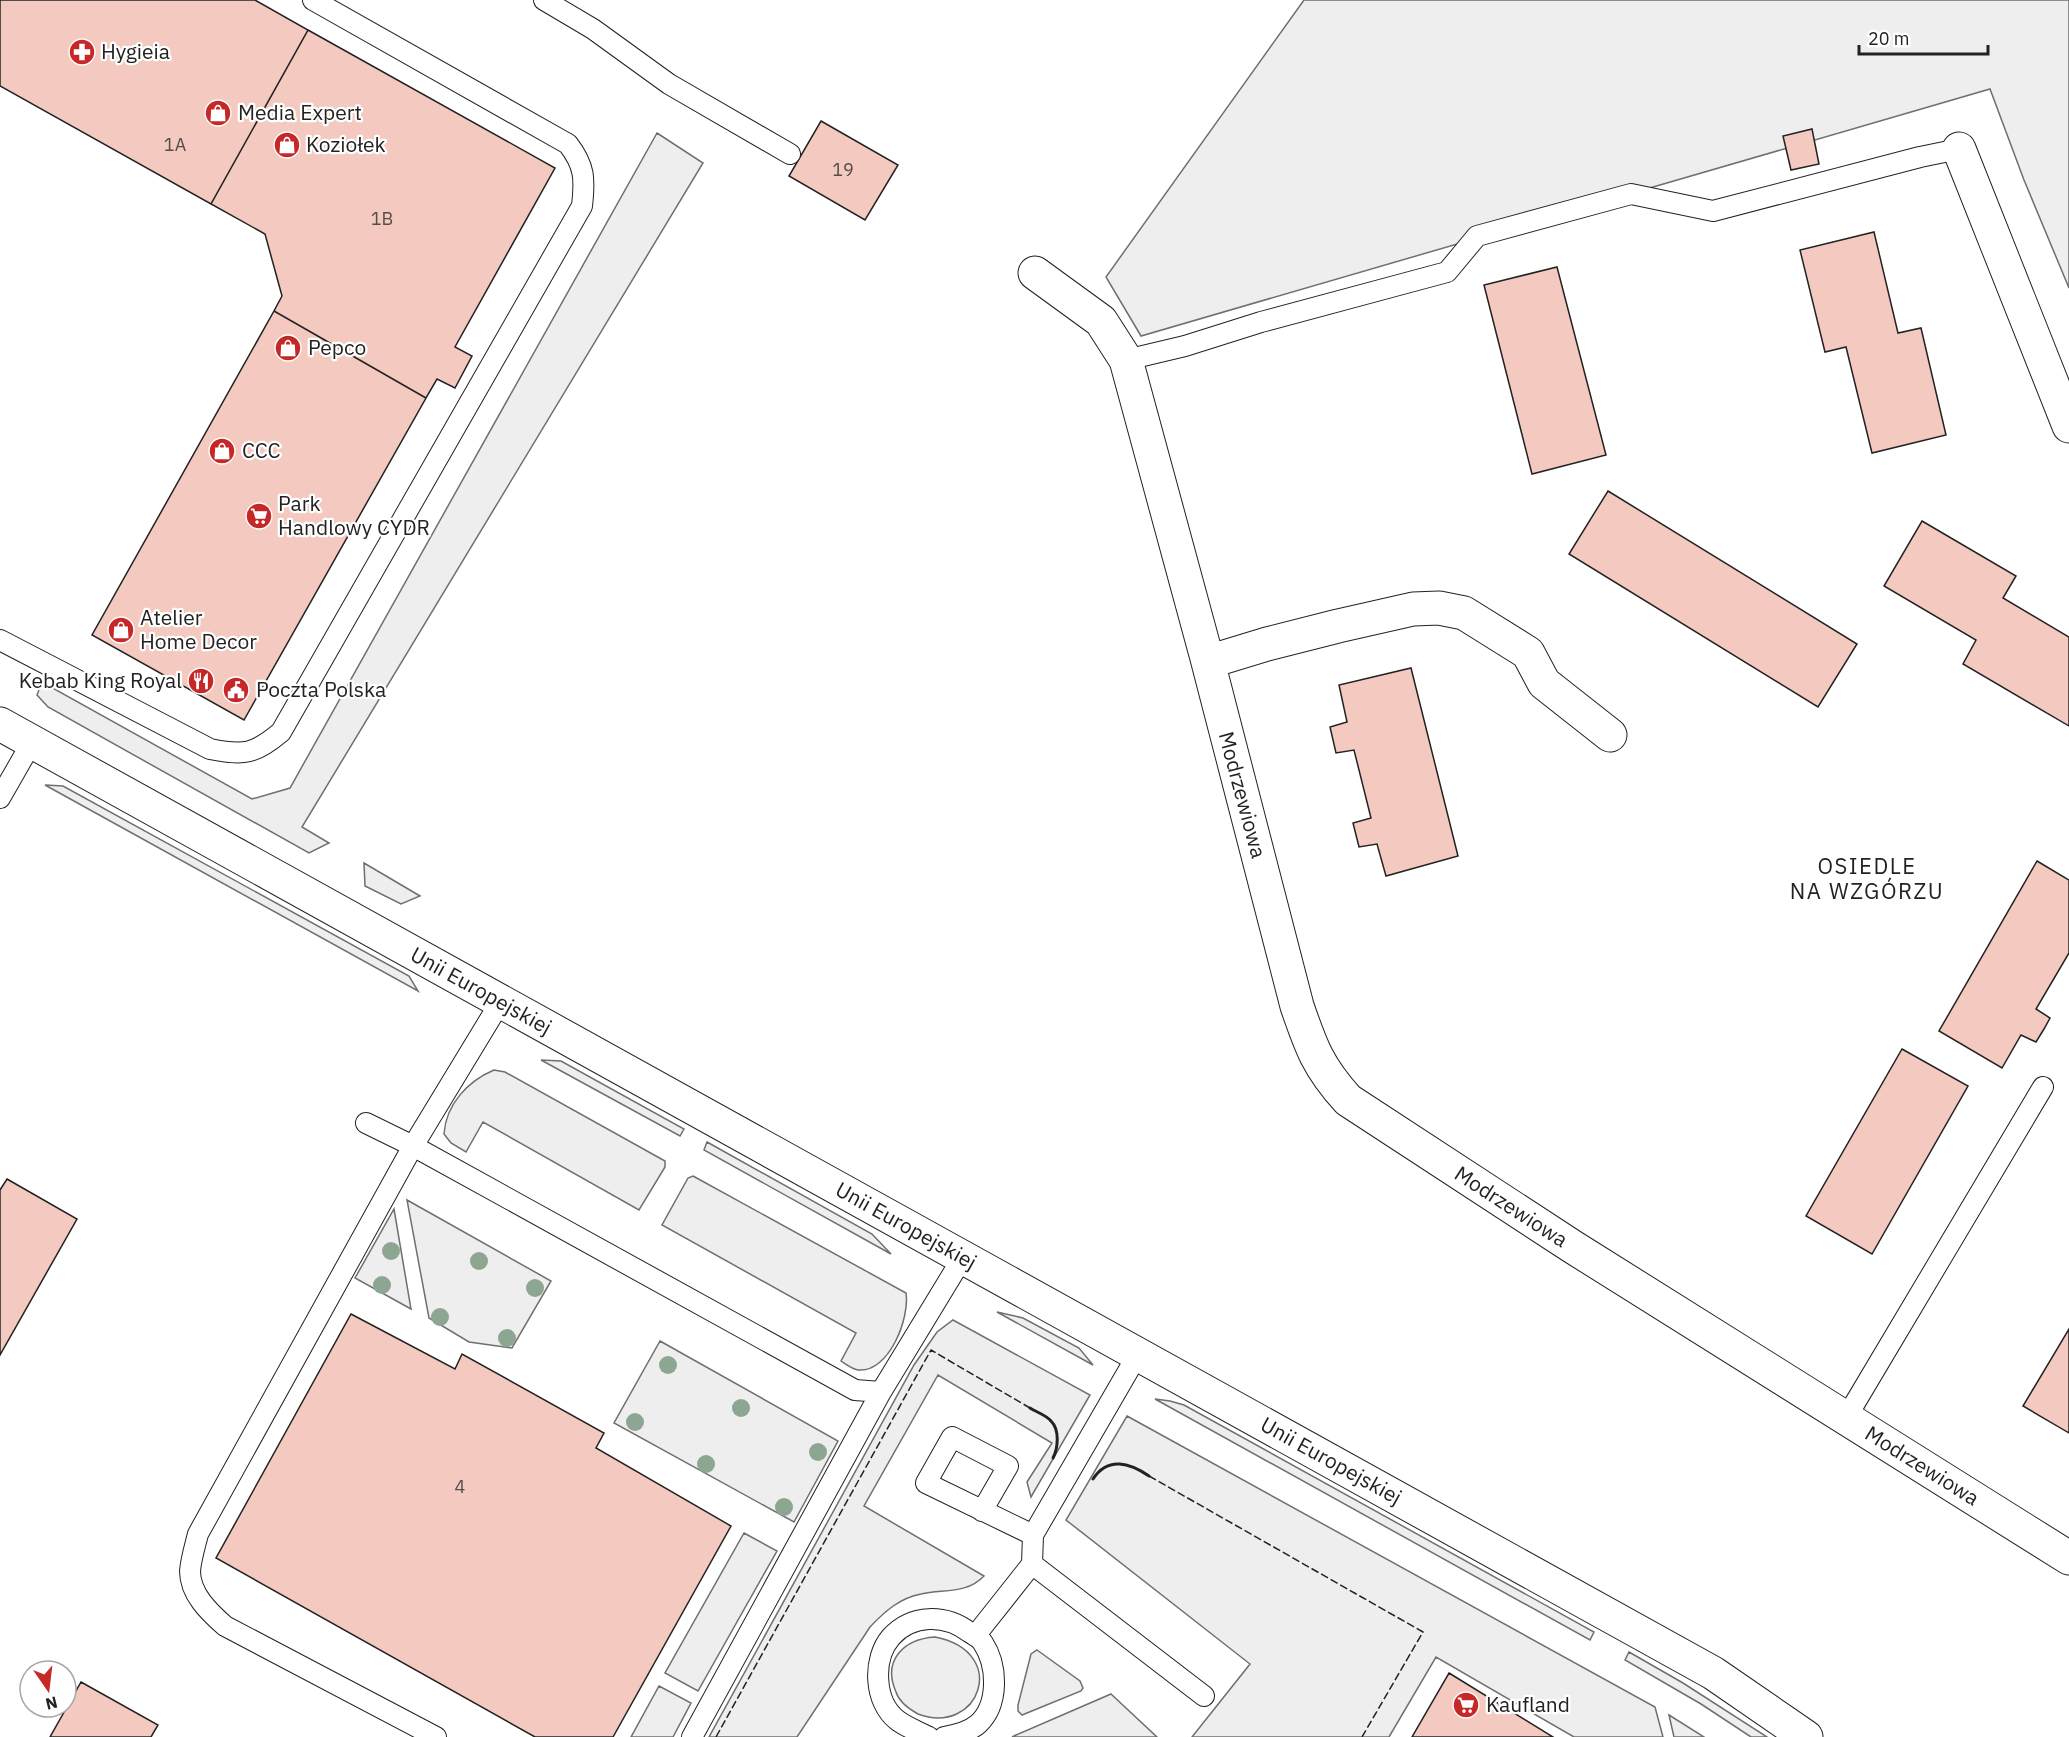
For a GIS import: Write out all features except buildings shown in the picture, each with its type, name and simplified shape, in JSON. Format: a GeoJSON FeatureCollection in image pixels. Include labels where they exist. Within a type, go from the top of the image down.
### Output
{"type":"FeatureCollection","features":[{"type":"Feature","properties":{"kind":"street"},"geometry":{"type":"LineString","coordinates":[[1959,149],[2069,426]]}},
{"type":"Feature","properties":{"kind":"street","name":"Modrzewiowa"},"geometry":{"type":"LineString","coordinates":[[1035,273],[1101,321],[1126,360],[1208,662],[1297,1006],[1312,1050],[1329,1080],[1348,1100],[1573,1247],[2069,1558]]}},
{"type":"Feature","properties":{"kind":"street"},"geometry":{"type":"LineString","coordinates":[[1208,662],[1349,623],[1413,609],[1439,608],[1464,613],[1528,654],[1544,683],[1610,735]]}},
{"type":"Feature","properties":{"kind":"street","name":"Unii Europejskiej"},"geometry":{"type":"LineString","coordinates":[[0,724],[1713,1673],[1806,1737]]}},
{"type":"Feature","properties":{"kind":"lane"},"geometry":{"type":"LineString","coordinates":[[0,640],[210,749],[236,754],[263,747],[281,732],[582,206],[585,182],[580,159],[568,144],[313,0]]}},
{"type":"Feature","properties":{"kind":"lane"},"geometry":{"type":"LineString","coordinates":[[544,0],[593,29],[669,84],[790,154]]}},
{"type":"Feature","properties":{"kind":"lane"},"geometry":{"type":"LineString","coordinates":[[1126,360],[1185,346],[1261,322],[1447,272],[1477,236],[1631,194],[1713,211],[1959,149]]}},
{"type":"Feature","properties":{"kind":"lane"},"geometry":{"type":"LineString","coordinates":[[0,798],[32,742]]}},
{"type":"Feature","properties":{"kind":"lane"},"geometry":{"type":"LineString","coordinates":[[436,1737],[225,1626],[206,1609],[194,1589],[190,1572],[198,1534],[413,1146],[501,1001]]}},
{"type":"Feature","properties":{"kind":"lane"},"geometry":{"type":"LineString","coordinates":[[1846,1418],[2043,1087]]}},
{"type":"Feature","properties":{"kind":"lane"},"geometry":{"type":"LineString","coordinates":[[366,1123],[413,1146],[855,1390],[881,1392]]}},
{"type":"Feature","properties":{"kind":"lane"},"geometry":{"type":"LineString","coordinates":[[692,1737],[881,1392],[963,1257]]}},
{"type":"Feature","properties":{"kind":"lane"},"geometry":{"type":"LineString","coordinates":[[975,1636],[1032,1564],[1032,1535],[1138,1354]]}},
{"type":"Feature","properties":{"kind":"lane"},"geometry":{"type":"LineString","coordinates":[[982,1511],[1032,1535]]}},
{"type":"Feature","properties":{"kind":"lane"},"geometry":{"type":"LineString","coordinates":[[1032,1564],[1204,1696]]}},
{"type":"Feature","properties":{"kind":"lane"},"geometry":{"type":"LineString","coordinates":[[929,1737],[896,1720],[882,1698],[878,1671],[884,1647],[903,1626],[931,1619],[948,1621],[963,1627],[982,1641],[990,1657],[994,1688],[985,1716],[976,1726],[962,1733],[944,1737]]}},
{"type":"Feature","properties":{"kind":"shaded area"},"geometry":{"type":"Polygon","coordinates":[[[1304,0],[2069,0],[2069,288],[2024,180],[1990,89],[1141,336],[1106,277],[1304,0]]]}},
{"type":"Feature","properties":{"kind":"shaded area"},"geometry":{"type":"Polygon","coordinates":[[[657,133],[703,163],[302,827],[329,843],[309,853],[48,707],[37,695],[42,682],[252,799],[290,788],[657,133]]]}},
{"type":"Feature","properties":{"kind":"shaded area"},"geometry":{"type":"Polygon","coordinates":[[[45,785],[63,786],[409,976],[418,991],[45,785]]]}},
{"type":"Feature","properties":{"kind":"shaded area"},"geometry":{"type":"Polygon","coordinates":[[[364,863],[420,896],[401,904],[365,886],[364,863]]]}},
{"type":"Feature","properties":{"kind":"shaded area"},"geometry":{"type":"Polygon","coordinates":[[[541,1060],[561,1061],[684,1129],[680,1136],[541,1060]]]}},
{"type":"Feature","properties":{"kind":"shaded area"},"geometry":{"type":"Polygon","coordinates":[[[494,1070],[505,1072],[665,1161],[665,1167],[639,1210],[483,1122],[466,1152],[451,1143],[444,1134],[454,1103],[467,1087],[494,1070]]]}},
{"type":"Feature","properties":{"kind":"shaded area"},"geometry":{"type":"Polygon","coordinates":[[[707,1142],[872,1234],[891,1254],[704,1150],[707,1142]]]}},
{"type":"Feature","properties":{"kind":"shaded area"},"geometry":{"type":"Polygon","coordinates":[[[693,1176],[906,1293],[905,1316],[888,1354],[869,1369],[854,1369],[841,1361],[856,1333],[662,1225],[688,1178],[693,1176]]]}},
{"type":"Feature","properties":{"kind":"shaded area"},"geometry":{"type":"Polygon","coordinates":[[[407,1200],[551,1281],[512,1348],[469,1342],[429,1318],[407,1200]]]}},
{"type":"Feature","properties":{"kind":"shaded area"},"geometry":{"type":"Polygon","coordinates":[[[394,1209],[411,1309],[355,1278],[394,1209]]]}},
{"type":"Feature","properties":{"kind":"shaded area"},"geometry":{"type":"Polygon","coordinates":[[[997,1312],[1023,1318],[1079,1348],[1093,1365],[997,1312]]]}},
{"type":"Feature","properties":{"kind":"shaded area"},"geometry":{"type":"Polygon","coordinates":[[[953,1320],[1090,1395],[1031,1497],[1027,1482],[1052,1443],[938,1375],[864,1506],[984,1576],[963,1588],[913,1596],[887,1611],[870,1627],[797,1737],[709,1737],[914,1365],[937,1332],[953,1320]]]}},
{"type":"Feature","properties":{"kind":"shaded area"},"geometry":{"type":"Polygon","coordinates":[[[660,1341],[838,1441],[794,1522],[614,1423],[660,1341]]]}},
{"type":"Feature","properties":{"kind":"shaded area"},"geometry":{"type":"Polygon","coordinates":[[[1155,1399],[1184,1405],[1594,1632],[1590,1640],[1155,1399]]]}},
{"type":"Feature","properties":{"kind":"shaded area"},"geometry":{"type":"Polygon","coordinates":[[[1127,1416],[1655,1707],[1663,1737],[1574,1737],[1436,1657],[1389,1737],[1192,1737],[1250,1664],[1066,1520],[1127,1416]]]}},
{"type":"Feature","properties":{"kind":"shaded area"},"geometry":{"type":"Polygon","coordinates":[[[744,1533],[777,1551],[698,1691],[665,1673],[744,1533]]]}},
{"type":"Feature","properties":{"kind":"shaded area"},"geometry":{"type":"Polygon","coordinates":[[[935,1637],[959,1646],[973,1659],[979,1674],[978,1690],[970,1704],[957,1714],[939,1718],[918,1714],[908,1707],[897,1696],[892,1681],[894,1661],[899,1653],[914,1642],[935,1637]]]}},
{"type":"Feature","properties":{"kind":"shaded area"},"geometry":{"type":"Polygon","coordinates":[[[1037,1650],[1080,1681],[1083,1688],[1081,1691],[1022,1715],[1018,1711],[1018,1705],[1031,1654],[1037,1650]]]}},
{"type":"Feature","properties":{"kind":"shaded area"},"geometry":{"type":"Polygon","coordinates":[[[1629,1652],[1683,1683],[1767,1737],[1751,1737],[1701,1704],[1625,1660],[1629,1652]]]}},
{"type":"Feature","properties":{"kind":"shaded area"},"geometry":{"type":"Polygon","coordinates":[[[659,1686],[691,1703],[673,1737],[631,1737],[659,1686]]]}},
{"type":"Feature","properties":{"kind":"shaded area"},"geometry":{"type":"Polygon","coordinates":[[[1111,1694],[1157,1737],[1012,1737],[1016,1735],[1111,1694]]]}},
{"type":"Feature","properties":{"kind":"shaded area"},"geometry":{"type":"Polygon","coordinates":[[[1669,1715],[1704,1737],[1674,1737],[1669,1715]]]}},
{"type":"Feature","properties":{"kind":"fence"},"geometry":{"type":"LineString","coordinates":[[716,1737],[931,1350],[1030,1408]]}},
{"type":"Feature","properties":{"kind":"fence"},"geometry":{"type":"LineString","coordinates":[[1149,1476],[1423,1632],[1362,1737]]}},
{"type":"Feature","properties":{"kind":"wall"},"geometry":{"type":"LineString","coordinates":[[1030,1408],[1051,1421],[1056,1429],[1056,1449],[1053,1458]]}},
{"type":"Feature","properties":{"kind":"wall"},"geometry":{"type":"LineString","coordinates":[[1093,1479],[1105,1467],[1120,1464],[1149,1476]]}},
{"type":"Feature","properties":{"kind":"place","name":"Hygieia"},"geometry":{"type":"Point","coordinates":[82,52]}},
{"type":"Feature","properties":{"kind":"place","name":"Media Expert"},"geometry":{"type":"Point","coordinates":[218,113]}},
{"type":"Feature","properties":{"kind":"place","name":"Koziołek"},"geometry":{"type":"Point","coordinates":[287,145]}},
{"type":"Feature","properties":{"kind":"place","name":"Pepco"},"geometry":{"type":"Point","coordinates":[288,348]}},
{"type":"Feature","properties":{"kind":"place","name":"CCC"},"geometry":{"type":"Point","coordinates":[222,451]}},
{"type":"Feature","properties":{"kind":"place","name":"Park Handlowy CYDR"},"geometry":{"type":"Point","coordinates":[259,516]}},
{"type":"Feature","properties":{"kind":"place","name":"Atelier Home Decor"},"geometry":{"type":"Point","coordinates":[121,630]}},
{"type":"Feature","properties":{"kind":"place","name":"Kebab King Royal"},"geometry":{"type":"Point","coordinates":[201,681]}},
{"type":"Feature","properties":{"kind":"place","name":"Poczta Polska"},"geometry":{"type":"Point","coordinates":[236,690]}},
{"type":"Feature","properties":{"kind":"place","name":"Kaufland"},"geometry":{"type":"Point","coordinates":[1466,1705]}},
{"type":"Feature","properties":{"kind":"district","name":"OSIEDLE NA WZGÓRZU"},"geometry":{"type":"Point","coordinates":[1867,878]}}]}
